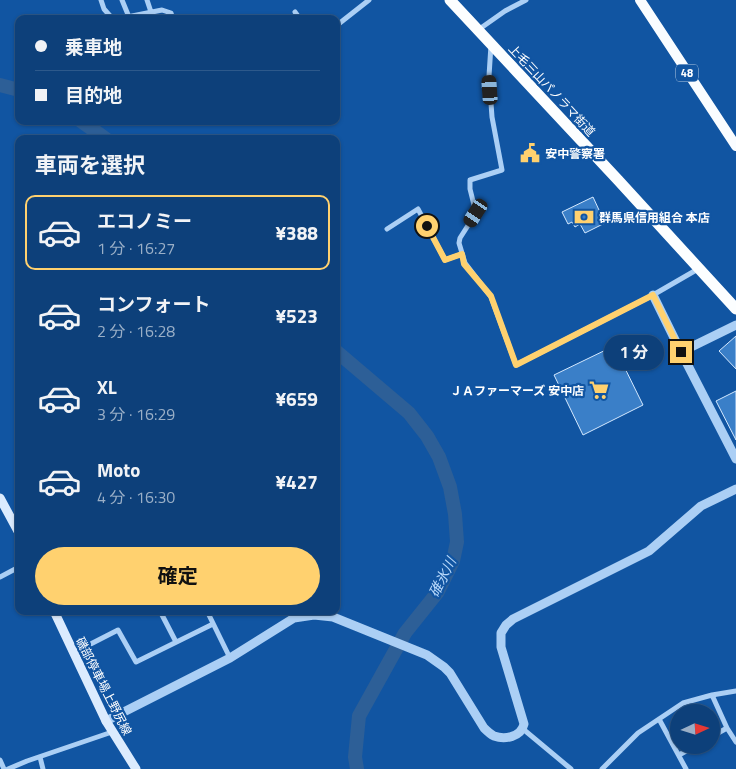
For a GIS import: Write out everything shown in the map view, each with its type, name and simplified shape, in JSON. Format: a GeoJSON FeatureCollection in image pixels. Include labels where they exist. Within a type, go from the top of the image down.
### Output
{"type":"FeatureCollection","features":[{"type":"Feature","properties":{"kind":"highway","name":"上毛三山パノラマ街道"},"geometry":{"type":"LineString","coordinates":[[450,0],[736,309]]}},
{"type":"Feature","properties":{"kind":"main road","name":"48"},"geometry":{"type":"LineString","coordinates":[[640,0],[736,146]]}},
{"type":"Feature","properties":{"kind":"main road"},"geometry":{"type":"LineString","coordinates":[[0,498],[15,526]]}},
{"type":"Feature","properties":{"kind":"main road","name":"磯部停車場上野尻線"},"geometry":{"type":"LineString","coordinates":[[56,615],[106,722],[136,769]]}},
{"type":"Feature","properties":{"kind":"street"},"geometry":{"type":"LineString","coordinates":[[101,0],[104,9],[109,15]]}},
{"type":"Feature","properties":{"kind":"street"},"geometry":{"type":"LineString","coordinates":[[122,0],[128,15]]}},
{"type":"Feature","properties":{"kind":"street"},"geometry":{"type":"LineString","coordinates":[[148,0],[152,12]]}},
{"type":"Feature","properties":{"kind":"street"},"geometry":{"type":"LineString","coordinates":[[340,23],[369,0]]}},
{"type":"Feature","properties":{"kind":"street"},"geometry":{"type":"LineString","coordinates":[[478,30],[505,11],[526,0]]}},
{"type":"Feature","properties":{"kind":"street"},"geometry":{"type":"LineString","coordinates":[[138,15],[162,10],[172,13],[172,15]]}},
{"type":"Feature","properties":{"kind":"street"},"geometry":{"type":"LineString","coordinates":[[491,44],[489,76],[492,117],[502,170],[470,180],[470,189],[476,213],[460,238],[459,243],[464,264],[491,296],[516,365],[653,295],[699,268]]}},
{"type":"Feature","properties":{"kind":"street"},"geometry":{"type":"LineString","coordinates":[[387,229],[418,209],[445,260],[462,254]]}},
{"type":"Feature","properties":{"kind":"street"},"geometry":{"type":"LineString","coordinates":[[653,295],[736,458]]}},
{"type":"Feature","properties":{"kind":"street"},"geometry":{"type":"LineString","coordinates":[[681,352],[736,325]]}},
{"type":"Feature","properties":{"kind":"street"},"geometry":{"type":"LineString","coordinates":[[314,615],[333,617],[427,655],[444,666],[450,673],[484,728],[492,735],[502,738],[510,737],[523,729],[524,724],[501,647],[501,633],[506,625],[649,551],[701,506],[736,489]]}},
{"type":"Feature","properties":{"kind":"street"},"geometry":{"type":"LineString","coordinates":[[0,577],[15,570]]}},
{"type":"Feature","properties":{"kind":"street"},"geometry":{"type":"LineString","coordinates":[[162,615],[176,642]]}},
{"type":"Feature","properties":{"kind":"street"},"geometry":{"type":"LineString","coordinates":[[209,615],[230,658]]}},
{"type":"Feature","properties":{"kind":"street"},"geometry":{"type":"LineString","coordinates":[[106,722],[230,658],[292,615]]}},
{"type":"Feature","properties":{"kind":"street"},"geometry":{"type":"LineString","coordinates":[[73,653],[118,630],[136,662],[213,624]]}},
{"type":"Feature","properties":{"kind":"street"},"geometry":{"type":"LineString","coordinates":[[602,769],[638,733],[683,703],[736,691]]}},
{"type":"Feature","properties":{"kind":"street"},"geometry":{"type":"LineString","coordinates":[[712,695],[727,728],[736,742]]}},
{"type":"Feature","properties":{"kind":"street"},"geometry":{"type":"LineString","coordinates":[[659,719],[686,769]]}},
{"type":"Feature","properties":{"kind":"street"},"geometry":{"type":"LineString","coordinates":[[720,732],[727,728]]}},
{"type":"Feature","properties":{"kind":"street"},"geometry":{"type":"LineString","coordinates":[[523,729],[571,769]]}},
{"type":"Feature","properties":{"kind":"street"},"geometry":{"type":"LineString","coordinates":[[0,760],[6,769],[112,732]]}},
{"type":"Feature","properties":{"kind":"street"},"geometry":{"type":"LineString","coordinates":[[40,757],[43,769]]}},
{"type":"Feature","properties":{"kind":"building","name":"群馬県信用組合 本店"},"geometry":{"type":"Polygon","coordinates":[[[593,197],[605,223],[585,233],[580,224],[575,227],[572,222],[568,224],[562,212],[593,197]]]}},
{"type":"Feature","properties":{"kind":"building"},"geometry":{"type":"Polygon","coordinates":[[[736,336],[736,369],[719,351],[736,336]]]}},
{"type":"Feature","properties":{"kind":"building","name":"ＪＡファーマーズ 安中店"},"geometry":{"type":"Polygon","coordinates":[[[614,346],[643,405],[583,435],[554,375],[614,346]]]}},
{"type":"Feature","properties":{"kind":"building"},"geometry":{"type":"Polygon","coordinates":[[[736,391],[736,440],[716,401],[736,391]]]}},
{"type":"Feature","properties":{"kind":"waterway","name":"碓氷川"},"geometry":{"type":"LineString","coordinates":[[0,85],[15,89]]}},
{"type":"Feature","properties":{"kind":"waterway","name":"碓氷川"},"geometry":{"type":"LineString","coordinates":[[87,125],[100,135]]}},
{"type":"Feature","properties":{"kind":"waterway","name":"碓氷川"},"geometry":{"type":"LineString","coordinates":[[340,354],[409,413],[427,436],[439,457],[450,487],[455,514],[457,542],[453,561],[437,593],[405,633],[359,716],[355,757],[357,769]]}},
{"type":"Feature","properties":{"kind":"place","name":"安中警察署"},"geometry":{"type":"Point","coordinates":[530,153]}},
{"type":"Feature","properties":{"kind":"place","name":"群馬県信用組合 本店"},"geometry":{"type":"Point","coordinates":[584,217]}},
{"type":"Feature","properties":{"kind":"place","name":"ＪＡファーマーズ 安中店"},"geometry":{"type":"Point","coordinates":[599,390]}},
{"type":"Feature","properties":{"kind":"route"},"geometry":{"type":"LineString","coordinates":[[427,226],[445,260],[462,254],[464,264],[491,296],[516,365],[653,295],[681,352]]}}]}
